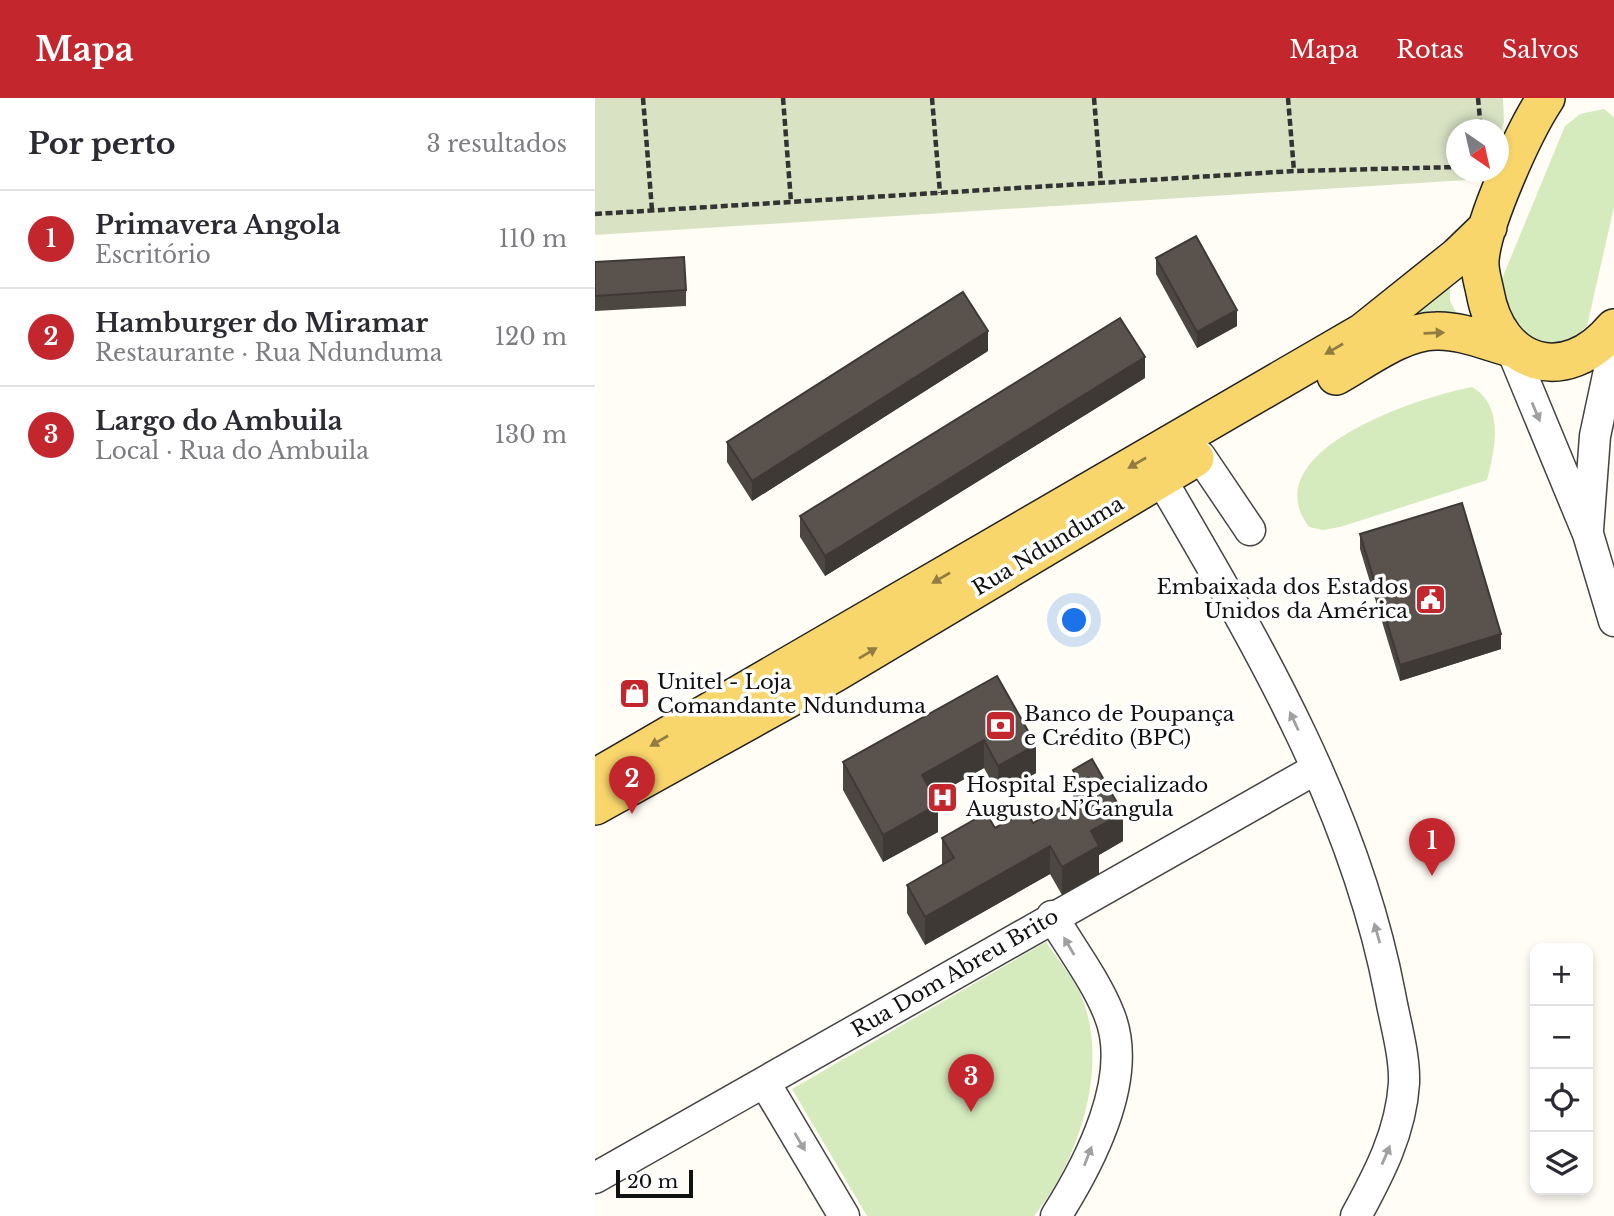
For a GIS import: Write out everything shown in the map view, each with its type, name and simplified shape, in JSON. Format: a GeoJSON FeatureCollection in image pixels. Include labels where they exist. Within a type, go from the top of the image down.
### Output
{"type":"FeatureCollection","features":[{"type":"Feature","properties":{"kind":"main road"},"geometry":{"type":"LineString","coordinates":[[1511,348],[1489,315],[1479,262],[1488,227],[1535,107]]}},
{"type":"Feature","properties":{"kind":"main road","name":"Rua Ndunduma"},"geometry":{"type":"LineString","coordinates":[[595,778],[1363,332],[1458,256],[1488,227]]}},
{"type":"Feature","properties":{"kind":"main road","name":"Rua Ndunduma"},"geometry":{"type":"LineString","coordinates":[[595,806],[833,674],[1385,348],[1419,334],[1436,331],[1460,334],[1511,348],[1527,358],[1546,363],[1561,361],[1598,347],[1614,328]]}},
{"type":"Feature","properties":{"kind":"street"},"geometry":{"type":"LineString","coordinates":[[1588,534],[1595,436],[1614,347]]}},
{"type":"Feature","properties":{"kind":"street"},"geometry":{"type":"LineString","coordinates":[[1511,348],[1588,534],[1614,621]]}},
{"type":"Feature","properties":{"kind":"street"},"geometry":{"type":"LineString","coordinates":[[1200,456],[1250,530]]}},
{"type":"Feature","properties":{"kind":"street"},"geometry":{"type":"LineString","coordinates":[[1161,479],[1266,661],[1351,852],[1379,938],[1404,1081],[1397,1130],[1375,1183],[1356,1216]]}},
{"type":"Feature","properties":{"kind":"street","name":"Rua Dom Abreu Brito"},"geometry":{"type":"LineString","coordinates":[[595,1178],[765,1083],[1052,916],[1316,769]]}},
{"type":"Feature","properties":{"kind":"street"},"geometry":{"type":"LineString","coordinates":[[1052,916],[1110,1015],[1117,1054],[1115,1089],[1080,1179],[1056,1216]]}},
{"type":"Feature","properties":{"kind":"street"},"geometry":{"type":"LineString","coordinates":[[765,1083],[843,1216]]}},
{"type":"Feature","properties":{"kind":"path"},"geometry":{"type":"LineString","coordinates":[[643,98],[652,210]]}},
{"type":"Feature","properties":{"kind":"path"},"geometry":{"type":"LineString","coordinates":[[783,98],[791,202]]}},
{"type":"Feature","properties":{"kind":"path"},"geometry":{"type":"LineString","coordinates":[[932,98],[940,193]]}},
{"type":"Feature","properties":{"kind":"path"},"geometry":{"type":"LineString","coordinates":[[1094,98],[1101,183]]}},
{"type":"Feature","properties":{"kind":"path"},"geometry":{"type":"LineString","coordinates":[[1289,98],[1294,171]]}},
{"type":"Feature","properties":{"kind":"path"},"geometry":{"type":"LineString","coordinates":[[1479,98],[1480,119]]}},
{"type":"Feature","properties":{"kind":"path"},"geometry":{"type":"LineString","coordinates":[[595,214],[1294,171],[1446,167]]}},
{"type":"Feature","properties":{"kind":"green space"},"geometry":{"type":"Polygon","coordinates":[[[595,98],[1503,98],[1504,119],[1446,119],[1446,181],[595,235],[595,98]]]}},
{"type":"Feature","properties":{"kind":"green space"},"geometry":{"type":"Polygon","coordinates":[[[1604,109],[1614,117],[1614,207],[1587,326],[1567,345],[1518,340],[1499,286],[1565,126],[1580,114],[1604,109]]]}},
{"type":"Feature","properties":{"kind":"green space"},"geometry":{"type":"Polygon","coordinates":[[[1450,285],[1450,301],[1464,327],[1367,345],[1450,285]]]}},
{"type":"Feature","properties":{"kind":"green space"},"geometry":{"type":"Polygon","coordinates":[[[1472,387],[1489,405],[1495,429],[1487,480],[1340,527],[1323,530],[1309,527],[1297,500],[1303,474],[1322,452],[1349,432],[1382,416],[1416,402],[1472,387]]]}},
{"type":"Feature","properties":{"kind":"green space"},"geometry":{"type":"Polygon","coordinates":[[[1046,942],[1079,991],[1088,1018],[1092,1047],[1086,1108],[1065,1167],[1050,1193],[1034,1216],[867,1216],[792,1089],[1046,942]]]}},
{"type":"Feature","properties":{"kind":"building"},"geometry":{"type":"Polygon","coordinates":[[[1196,236],[1237,310],[1197,332],[1156,258],[1196,236]]]}},
{"type":"Feature","properties":{"kind":"building"},"geometry":{"type":"Polygon","coordinates":[[[684,257],[686,290],[595,296],[595,262],[684,257]]]}},
{"type":"Feature","properties":{"kind":"building"},"geometry":{"type":"Polygon","coordinates":[[[963,292],[988,331],[752,481],[727,442],[963,292]]]}},
{"type":"Feature","properties":{"kind":"building"},"geometry":{"type":"Polygon","coordinates":[[[1120,318],[1145,357],[825,556],[800,516],[1120,318]]]}},
{"type":"Feature","properties":{"kind":"building","name":"Embaixada dos Estados Unidos da América"},"geometry":{"type":"Polygon","coordinates":[[[1462,503],[1501,634],[1400,665],[1360,534],[1462,503]]]}},
{"type":"Feature","properties":{"kind":"building"},"geometry":{"type":"Polygon","coordinates":[[[997,676],[1036,745],[998,766],[984,740],[922,775],[938,804],[883,835],[843,762],[997,676]]]}},
{"type":"Feature","properties":{"kind":"building"},"geometry":{"type":"Polygon","coordinates":[[[1092,759],[1123,813],[1091,831],[1099,846],[1062,867],[1050,846],[925,917],[907,885],[954,858],[942,838],[986,813],[995,828],[1026,811],[1033,823],[1086,793],[1073,770],[1092,759]]]}},
{"type":"Feature","properties":{"kind":"place","name":"Embaixada dos Estados Unidos da América"},"geometry":{"type":"Point","coordinates":[1431,599]}},
{"type":"Feature","properties":{"kind":"place","name":"Unitel - Loja Comandante Ndunduma"},"geometry":{"type":"Point","coordinates":[634,694]}},
{"type":"Feature","properties":{"kind":"place","name":"Banco de Poupança e Crédito (BPC)"},"geometry":{"type":"Point","coordinates":[1001,726]}},
{"type":"Feature","properties":{"kind":"place","name":"Hospital Especializado Augusto N’Gangula"},"geometry":{"type":"Point","coordinates":[943,797]}},
{"type":"Feature","properties":{"kind":"place","name":"Hamburger do Miramar"},"geometry":{"type":"Point","coordinates":[632,814]}},
{"type":"Feature","properties":{"kind":"place","name":"Primavera Angola"},"geometry":{"type":"Point","coordinates":[1432,876]}},
{"type":"Feature","properties":{"kind":"place","name":"Largo do Ambuila"},"geometry":{"type":"Point","coordinates":[971,1112]}}]}
